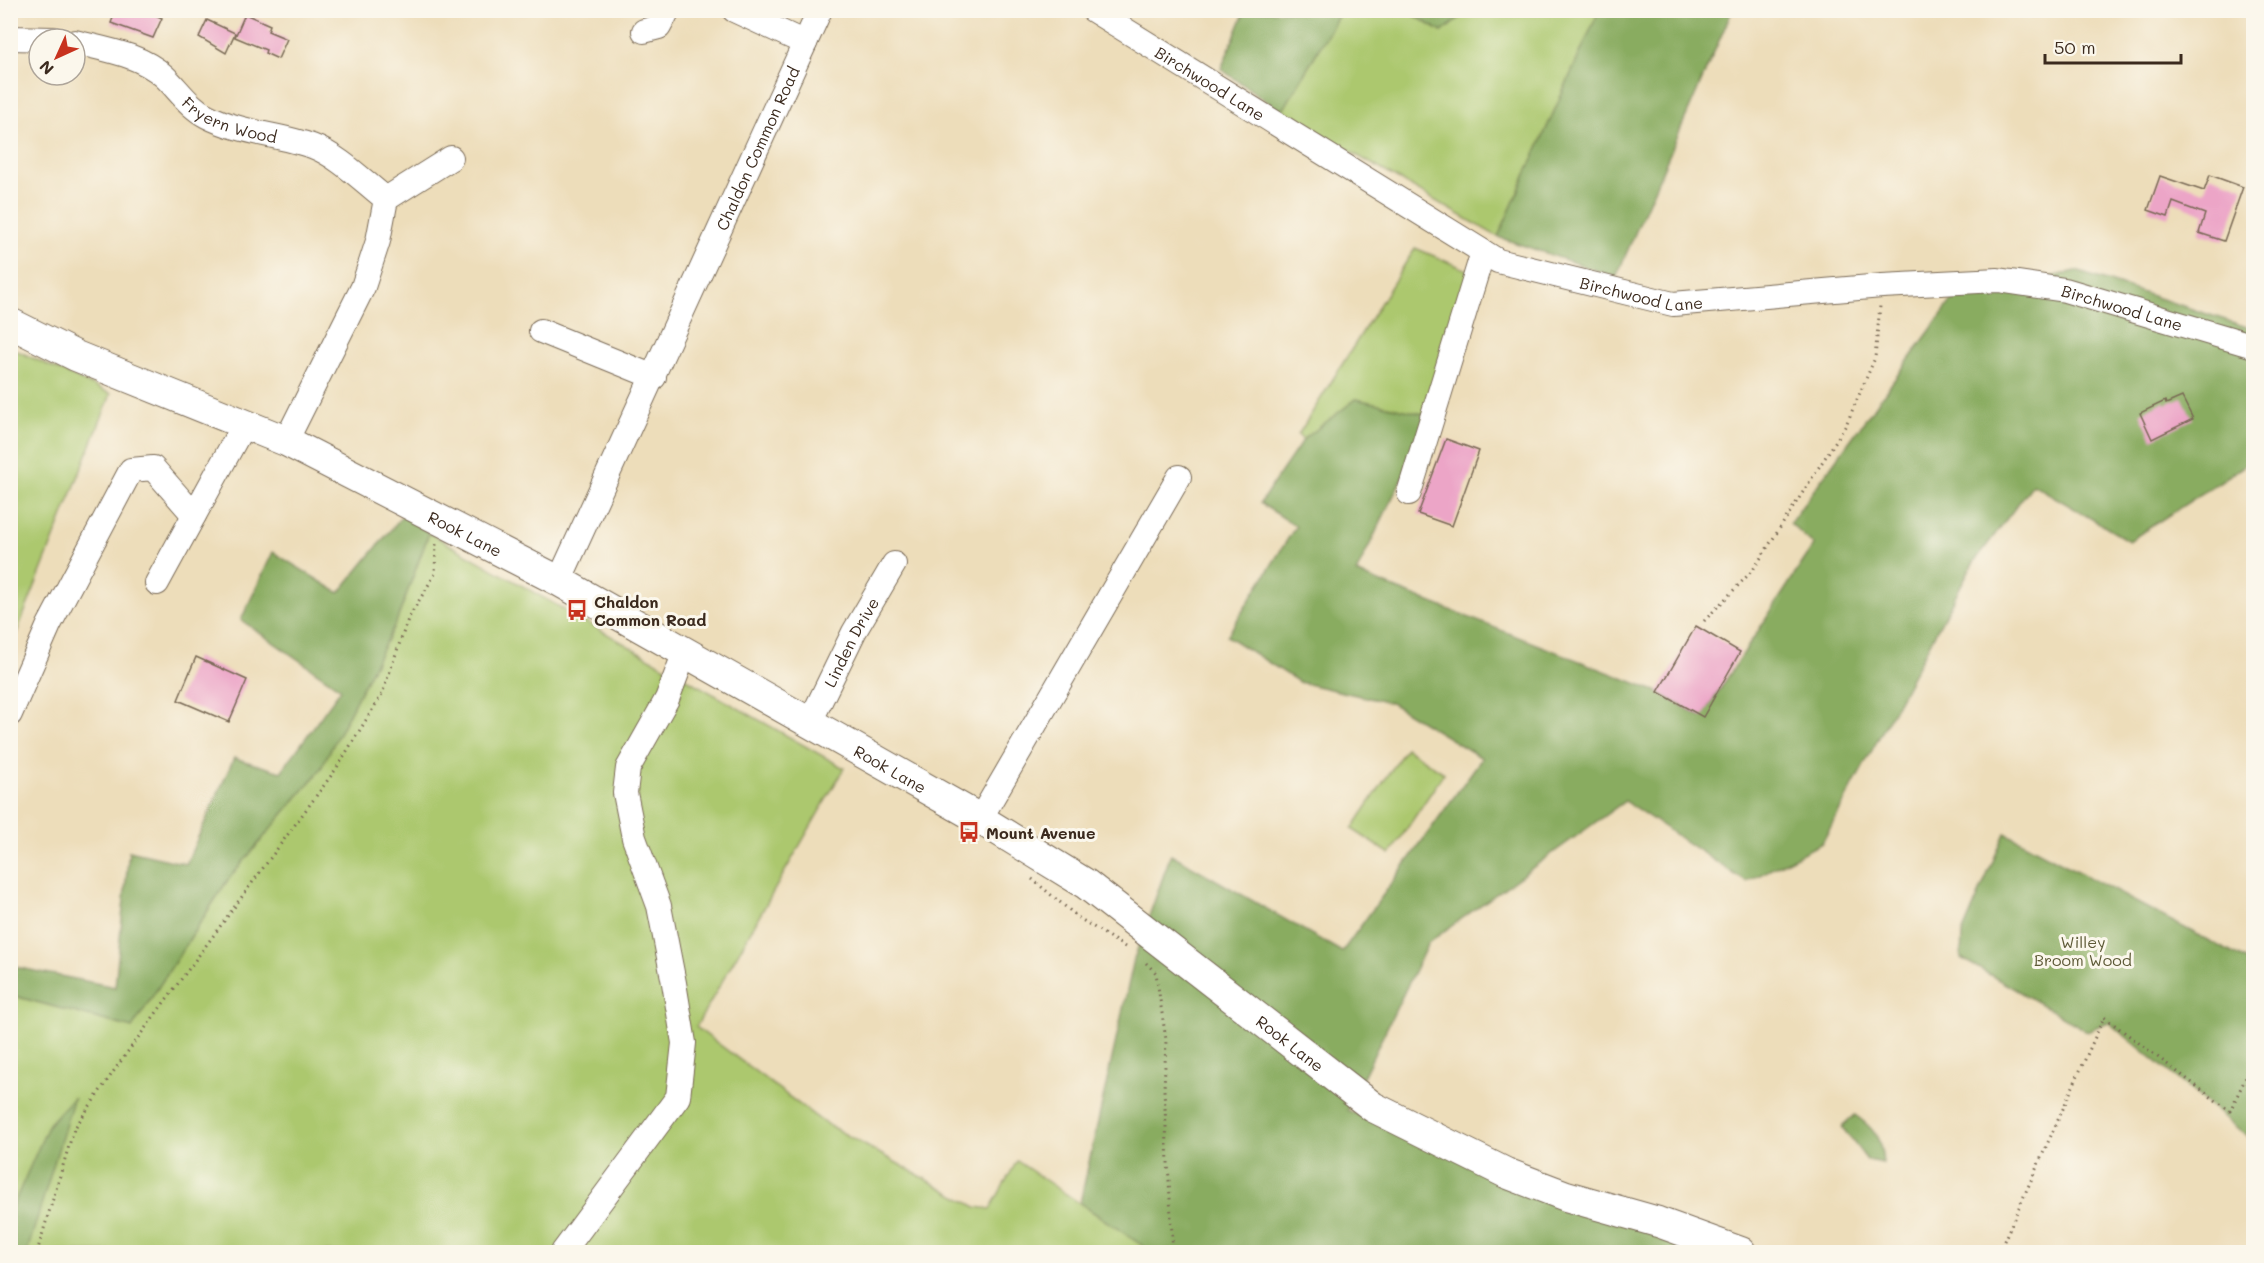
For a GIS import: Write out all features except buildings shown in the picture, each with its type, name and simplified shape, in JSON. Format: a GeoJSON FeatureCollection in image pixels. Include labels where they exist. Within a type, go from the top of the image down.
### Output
{"type":"FeatureCollection","features":[{"type":"Feature","properties":{"kind":"main road","name":"Rook Lane"},"geometry":{"type":"LineString","coordinates":[[10,323],[76,356],[286,441],[559,580],[809,724],[980,819],[1086,884],[1139,942],[1373,1107],[1506,1173],[1566,1196],[1658,1222],[1742,1252]]}},
{"type":"Feature","properties":{"kind":"street"},"geometry":{"type":"LineString","coordinates":[[644,31],[659,27],[668,10]]}},
{"type":"Feature","properties":{"kind":"street"},"geometry":{"type":"LineString","coordinates":[[734,10],[805,43]]}},
{"type":"Feature","properties":{"kind":"street","name":"Chaldon Common Road"},"geometry":{"type":"LineString","coordinates":[[559,580],[654,377],[820,10]]}},
{"type":"Feature","properties":{"kind":"street","name":"Birchwood Lane"},"geometry":{"type":"LineString","coordinates":[[1093,10],[1498,261],[1673,304],[1882,286],[1998,280],[2065,290],[2253,346]]}},
{"type":"Feature","properties":{"kind":"street"},"geometry":{"type":"LineString","coordinates":[[10,38],[27,38]]}},
{"type":"Feature","properties":{"kind":"street","name":"Fryern Wood"},"geometry":{"type":"LineString","coordinates":[[87,45],[136,58],[163,75],[183,98],[206,116],[235,127],[313,147],[328,154],[386,199]]}},
{"type":"Feature","properties":{"kind":"street"},"geometry":{"type":"LineString","coordinates":[[286,441],[363,286],[378,241],[386,199],[451,158]]}},
{"type":"Feature","properties":{"kind":"street"},"geometry":{"type":"LineString","coordinates":[[1409,493],[1483,252]]}},
{"type":"Feature","properties":{"kind":"street"},"geometry":{"type":"LineString","coordinates":[[541,331],[654,377]]}},
{"type":"Feature","properties":{"kind":"street"},"geometry":{"type":"LineString","coordinates":[[157,583],[244,424]]}},
{"type":"Feature","properties":{"kind":"street"},"geometry":{"type":"LineString","coordinates":[[10,714],[49,625],[131,470],[153,468],[194,515]]}},
{"type":"Feature","properties":{"kind":"street"},"geometry":{"type":"LineString","coordinates":[[980,819],[1179,477]]}},
{"type":"Feature","properties":{"kind":"street","name":"Linden Drive"},"geometry":{"type":"LineString","coordinates":[[809,724],[854,632],[894,564]]}},
{"type":"Feature","properties":{"kind":"street"},"geometry":{"type":"LineString","coordinates":[[563,1252],[678,1097],[684,1043],[674,983],[659,906],[634,838],[625,793],[628,768],[667,699],[685,652]]}},
{"type":"Feature","properties":{"kind":"path"},"geometry":{"type":"LineString","coordinates":[[1704,621],[1753,570],[1846,425],[1875,358],[1882,286]]}},
{"type":"Feature","properties":{"kind":"path"},"geometry":{"type":"LineString","coordinates":[[37,1252],[74,1129],[336,769],[382,694],[408,619],[435,574],[436,541],[446,523]]}},
{"type":"Feature","properties":{"kind":"path"},"geometry":{"type":"LineString","coordinates":[[1028,848],[1026,870],[1034,884],[1079,918],[1139,942],[1138,956],[1156,973],[1166,1040],[1164,1090],[1173,1252]]}},
{"type":"Feature","properties":{"kind":"path"},"geometry":{"type":"LineString","coordinates":[[1999,1252],[2104,1017],[2230,1111],[2253,1060]]}},
{"type":"Feature","properties":{"kind":"green space"},"geometry":{"type":"Polygon","coordinates":[[[1245,11],[1341,11],[1282,112],[1221,69],[1245,11]]]}},
{"type":"Feature","properties":{"kind":"green space"},"geometry":{"type":"Polygon","coordinates":[[[1341,11],[1407,11],[1442,32],[1468,11],[1599,11],[1498,237],[1282,112],[1341,11]]]}},
{"type":"Feature","properties":{"kind":"green space"},"geometry":{"type":"Polygon","coordinates":[[[1407,11],[1468,11],[1442,32],[1407,11]]]}},
{"type":"Feature","properties":{"kind":"green space"},"geometry":{"type":"Polygon","coordinates":[[[1599,11],[1732,11],[1616,277],[1498,237],[1599,11]]]}},
{"type":"Feature","properties":{"kind":"green space"},"geometry":{"type":"Polygon","coordinates":[[[1415,248],[1477,274],[1432,416],[1356,399],[1303,440],[1298,435],[1415,248]]]}},
{"type":"Feature","properties":{"kind":"green space"},"geometry":{"type":"Polygon","coordinates":[[[2076,271],[2253,329],[2253,460],[2129,541],[2033,484],[1972,565],[1822,843],[1746,882],[1625,801],[1428,943],[1347,1110],[1705,1252],[1152,1252],[1080,1203],[1134,959],[1171,854],[1342,952],[1482,758],[1391,703],[1299,682],[1227,636],[1296,526],[1260,503],[1303,440],[1356,399],[1432,416],[1356,573],[1658,692],[1702,717],[1814,545],[1790,523],[1953,299],[2076,271]]]}},
{"type":"Feature","properties":{"kind":"green space"},"geometry":{"type":"Polygon","coordinates":[[[11,348],[111,394],[11,647],[11,348]]]}},
{"type":"Feature","properties":{"kind":"green space"},"geometry":{"type":"Polygon","coordinates":[[[403,515],[429,533],[397,620],[320,770],[227,881],[132,1028],[11,995],[10,966],[115,987],[129,851],[186,864],[234,758],[281,772],[341,689],[241,620],[273,552],[339,593],[403,515]]]}},
{"type":"Feature","properties":{"kind":"green space"},"geometry":{"type":"Polygon","coordinates":[[[429,533],[844,768],[696,1027],[823,1122],[976,1207],[990,1209],[1017,1161],[1152,1252],[11,1252],[10,995],[132,1028],[227,881],[320,770],[397,620],[429,533]]]}},
{"type":"Feature","properties":{"kind":"green space"},"geometry":{"type":"Polygon","coordinates":[[[1406,748],[1444,773],[1390,854],[1352,829],[1406,748]]]}},
{"type":"Feature","properties":{"kind":"green space","name":"Willey Broom Wood"},"geometry":{"type":"Polygon","coordinates":[[[2005,833],[2253,964],[2253,1141],[2108,1022],[2087,1031],[1961,958],[1962,934],[2005,833]]]}},
{"type":"Feature","properties":{"kind":"green space"},"geometry":{"type":"Polygon","coordinates":[[[74,1097],[27,1252],[11,1252],[11,1210],[49,1124],[74,1097]]]}},
{"type":"Feature","properties":{"kind":"green space"},"geometry":{"type":"Polygon","coordinates":[[[1855,1115],[1876,1135],[1881,1147],[1883,1163],[1867,1160],[1842,1127],[1855,1115]]]}},
{"type":"Feature","properties":{"kind":"place","name":"Chaldon Common Road"},"geometry":{"type":"Point","coordinates":[577,610]}},
{"type":"Feature","properties":{"kind":"place","name":"Mount Avenue"},"geometry":{"type":"Point","coordinates":[969,832]}}]}
